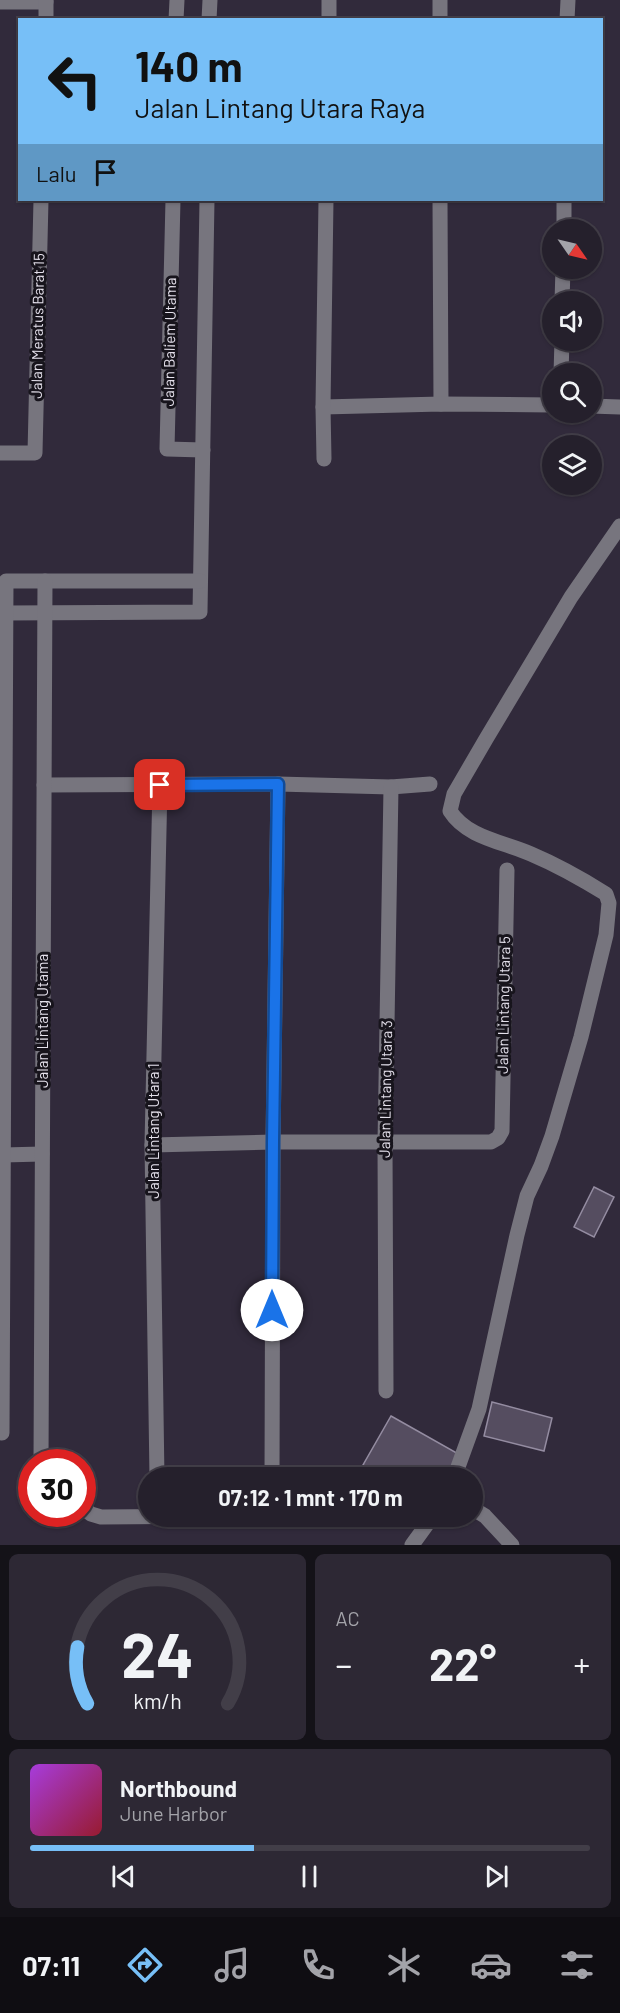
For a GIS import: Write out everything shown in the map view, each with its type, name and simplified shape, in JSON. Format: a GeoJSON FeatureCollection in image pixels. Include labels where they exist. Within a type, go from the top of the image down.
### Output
{"type":"FeatureCollection","features":[{"type":"Feature","properties":{"kind":"street"},"geometry":{"type":"LineString","coordinates":[[177,0],[177,18]]}},
{"type":"Feature","properties":{"kind":"street"},"geometry":{"type":"LineString","coordinates":[[209,18],[210,0]]}},
{"type":"Feature","properties":{"kind":"street"},"geometry":{"type":"LineString","coordinates":[[329,0],[329,18]]}},
{"type":"Feature","properties":{"kind":"street"},"geometry":{"type":"LineString","coordinates":[[440,0],[440,18]]}},
{"type":"Feature","properties":{"kind":"street"},"geometry":{"type":"LineString","coordinates":[[567,0],[567,18]]}},
{"type":"Feature","properties":{"kind":"street"},"geometry":{"type":"LineString","coordinates":[[0,2],[46,1],[46,18]]}},
{"type":"Feature","properties":{"kind":"street","name":"Jalan Meratus Barat 15"},"geometry":{"type":"LineString","coordinates":[[0,453],[35,453],[41,201]]}},
{"type":"Feature","properties":{"kind":"street","name":"Jalan Baliem Utama"},"geometry":{"type":"LineString","coordinates":[[173,201],[167,449],[203,450]]}},
{"type":"Feature","properties":{"kind":"street"},"geometry":{"type":"LineString","coordinates":[[6,613],[200,612],[207,201]]}},
{"type":"Feature","properties":{"kind":"street"},"geometry":{"type":"LineString","coordinates":[[324,459],[326,201]]}},
{"type":"Feature","properties":{"kind":"street"},"geometry":{"type":"LineString","coordinates":[[440,201],[441,404]]}},
{"type":"Feature","properties":{"kind":"street"},"geometry":{"type":"LineString","coordinates":[[564,201],[564,219]]}},
{"type":"Feature","properties":{"kind":"street"},"geometry":{"type":"LineString","coordinates":[[323,407],[441,404],[542,405]]}},
{"type":"Feature","properties":{"kind":"street"},"geometry":{"type":"LineString","coordinates":[[602,406],[620,407]]}},
{"type":"Feature","properties":{"kind":"street"},"geometry":{"type":"LineString","coordinates":[[458,1467],[479,1410],[516,1235],[528,1196],[552,1136],[580,1037],[606,935],[609,903],[606,894],[573,874],[531,854],[468,830],[455,819],[450,811],[454,794],[486,739],[571,597],[620,526]]}},
{"type":"Feature","properties":{"kind":"street"},"geometry":{"type":"LineString","coordinates":[[2,1433],[3,781],[6,581],[200,581]]}},
{"type":"Feature","properties":{"kind":"street","name":"Jalan Lintang Utama"},"geometry":{"type":"LineString","coordinates":[[41,1449],[45,581]]}},
{"type":"Feature","properties":{"kind":"street"},"geometry":{"type":"LineString","coordinates":[[44,785],[278,784],[391,787],[430,784]]}},
{"type":"Feature","properties":{"kind":"street"},"geometry":{"type":"LineString","coordinates":[[272,1467],[273,1142],[278,784]]}},
{"type":"Feature","properties":{"kind":"street","name":"Jalan Lintang Utara 1"},"geometry":{"type":"LineString","coordinates":[[157,1467],[152,1145],[160,785]]}},
{"type":"Feature","properties":{"kind":"street","name":"Jalan Lintang Utara 3"},"geometry":{"type":"LineString","coordinates":[[386,1391],[385,1143],[391,787]]}},
{"type":"Feature","properties":{"kind":"street","name":"Jalan Lintang Utara 5"},"geometry":{"type":"LineString","coordinates":[[385,1143],[491,1142],[498,1138],[502,1131],[507,870]]}},
{"type":"Feature","properties":{"kind":"street"},"geometry":{"type":"LineString","coordinates":[[152,1145],[273,1142],[385,1143]]}},
{"type":"Feature","properties":{"kind":"street"},"geometry":{"type":"LineString","coordinates":[[3,1155],[42,1154]]}},
{"type":"Feature","properties":{"kind":"street"},"geometry":{"type":"LineString","coordinates":[[483,1515],[512,1545]]}},
{"type":"Feature","properties":{"kind":"street"},"geometry":{"type":"LineString","coordinates":[[96,1516],[138,1517]]}},
{"type":"Feature","properties":{"kind":"street"},"geometry":{"type":"LineString","coordinates":[[412,1545],[425,1527]]}},
{"type":"Feature","properties":{"kind":"building"},"geometry":{"type":"Polygon","coordinates":[[[594,1187],[614,1197],[594,1237],[574,1227],[594,1187]]]}},
{"type":"Feature","properties":{"kind":"building"},"geometry":{"type":"Polygon","coordinates":[[[492,1402],[552,1418],[544,1451],[484,1436],[492,1402]]]}},
{"type":"Feature","properties":{"kind":"building"},"geometry":{"type":"Polygon","coordinates":[[[391,1416],[462,1456],[456,1467],[367,1467],[363,1465],[391,1416]]]}},
{"type":"Feature","properties":{"kind":"route"},"geometry":{"type":"LineString","coordinates":[[160,785],[278,784],[272,1310]]}}]}
